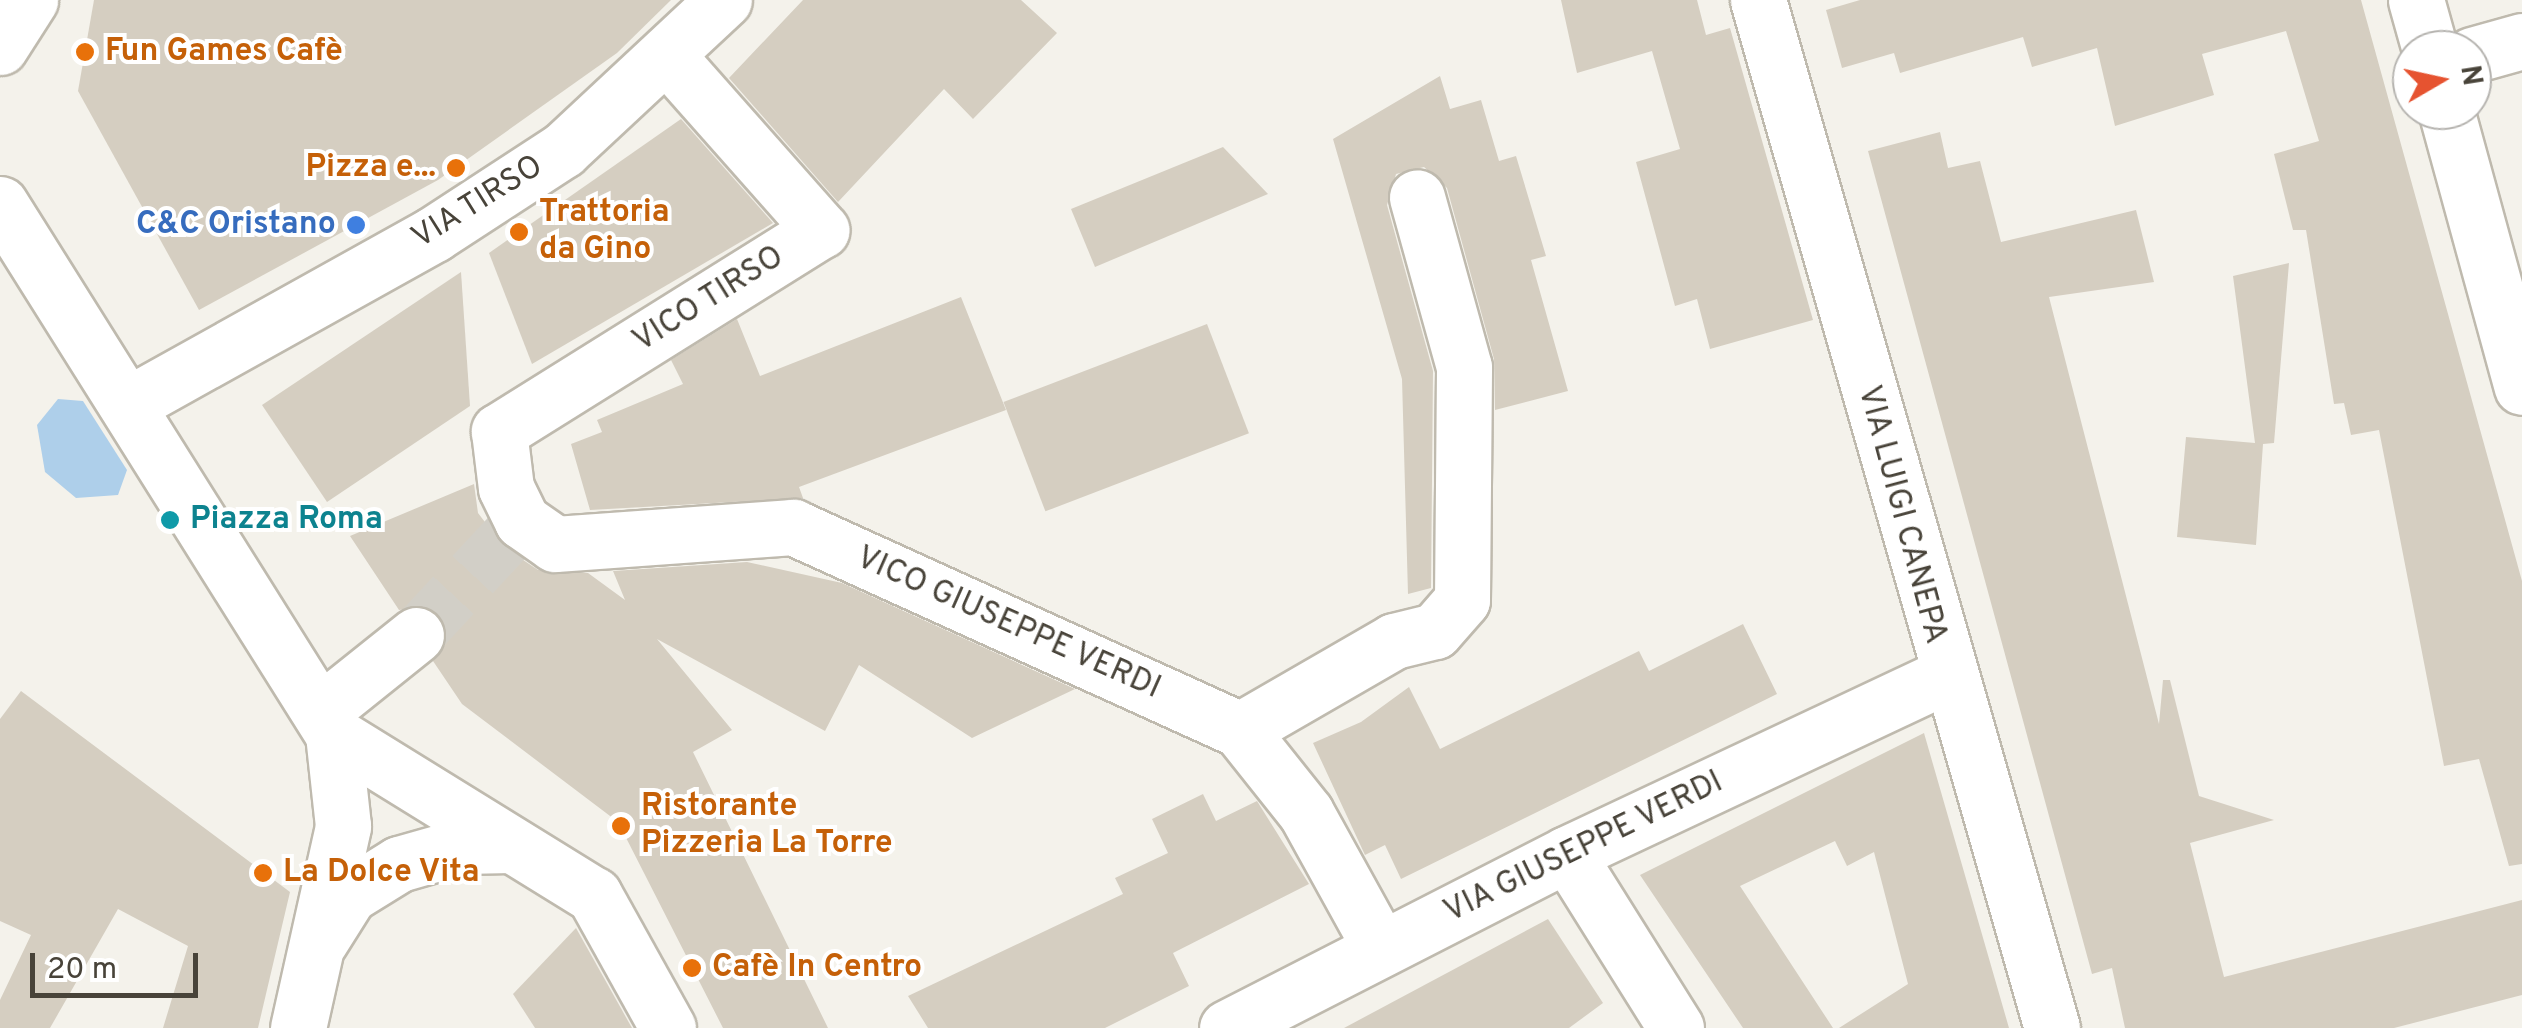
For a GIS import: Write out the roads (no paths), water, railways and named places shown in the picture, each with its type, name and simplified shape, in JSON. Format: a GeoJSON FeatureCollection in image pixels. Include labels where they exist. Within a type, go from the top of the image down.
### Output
{"type":"FeatureCollection","features":[{"type":"Feature","properties":{"kind":"street","name":"VIA TIRSO"},"geometry":{"type":"LineString","coordinates":[[127,405],[434,234],[562,150],[669,58],[724,0]]}},
{"type":"Feature","properties":{"kind":"street","name":"VIA LUIGI CANEPA"},"geometry":{"type":"LineString","coordinates":[[1758,0],[1945,676],[2052,1028]]}},
{"type":"Feature","properties":{"kind":"street"},"geometry":{"type":"LineString","coordinates":[[2416,0],[2424,30]]}},
{"type":"Feature","properties":{"kind":"street"},"geometry":{"type":"LineString","coordinates":[[2492,49],[2522,41]]}},
{"type":"Feature","properties":{"kind":"street","name":"VICO TIRSO"},"geometry":{"type":"LineString","coordinates":[[515,528],[500,430],[821,230],[669,58]]}},
{"type":"Feature","properties":{"kind":"street"},"geometry":{"type":"LineString","coordinates":[[2451,130],[2522,387]]}},
{"type":"Feature","properties":{"kind":"street"},"geometry":{"type":"LineString","coordinates":[[1240,730],[1394,641],[1435,631],[1462,600],[1464,367],[1417,197]]}},
{"type":"Feature","properties":{"kind":"street"},"geometry":{"type":"LineString","coordinates":[[0,204],[326,723],[343,826],[298,1028]]}},
{"type":"Feature","properties":{"kind":"street","name":"VICO GIUSEPPE VERDI"},"geometry":{"type":"LineString","coordinates":[[515,528],[555,544],[794,527],[1240,730],[1306,813],[1382,949]]}},
{"type":"Feature","properties":{"kind":"street"},"geometry":{"type":"LineString","coordinates":[[326,723],[416,636]]}},
{"type":"Feature","properties":{"kind":"street","name":"VIA GIUSEPPE VERDI"},"geometry":{"type":"LineString","coordinates":[[1227,1028],[1566,854],[1945,676]]}},
{"type":"Feature","properties":{"kind":"street"},"geometry":{"type":"LineString","coordinates":[[326,723],[594,895],[668,1028]]}},
{"type":"Feature","properties":{"kind":"street"},"geometry":{"type":"LineString","coordinates":[[316,948],[350,894],[399,864],[483,842],[511,845]]}},
{"type":"Feature","properties":{"kind":"street"},"geometry":{"type":"LineString","coordinates":[[1566,854],[1676,1028]]}},
{"type":"Feature","properties":{"kind":"water"},"geometry":{"type":"Polygon","coordinates":[[[58,399],[83,401],[127,470],[118,495],[76,498],[45,472],[37,425],[58,399]]]}},
{"type":"Feature","properties":{"kind":"tunnel"},"geometry":{"type":"LineString","coordinates":[[416,635],[508,536]]}},
{"type":"Feature","properties":{"kind":"place","name":"Fun Games Cafè"},"geometry":{"type":"Point","coordinates":[85,52]}},
{"type":"Feature","properties":{"kind":"place","name":"Pizza e..."},"geometry":{"type":"Point","coordinates":[456,168]}},
{"type":"Feature","properties":{"kind":"place","name":"C&C Oristano"},"geometry":{"type":"Point","coordinates":[356,225]}},
{"type":"Feature","properties":{"kind":"place","name":"Trattoria da Gino"},"geometry":{"type":"Point","coordinates":[519,232]}},
{"type":"Feature","properties":{"kind":"place","name":"Piazza Roma"},"geometry":{"type":"Point","coordinates":[170,520]}},
{"type":"Feature","properties":{"kind":"place","name":"Ristorante Pizzeria La Torre"},"geometry":{"type":"Point","coordinates":[621,826]}},
{"type":"Feature","properties":{"kind":"place","name":"La Dolce Vita"},"geometry":{"type":"Point","coordinates":[263,873]}},
{"type":"Feature","properties":{"kind":"place","name":"Cafè In Centro"},"geometry":{"type":"Point","coordinates":[692,968]}}]}
